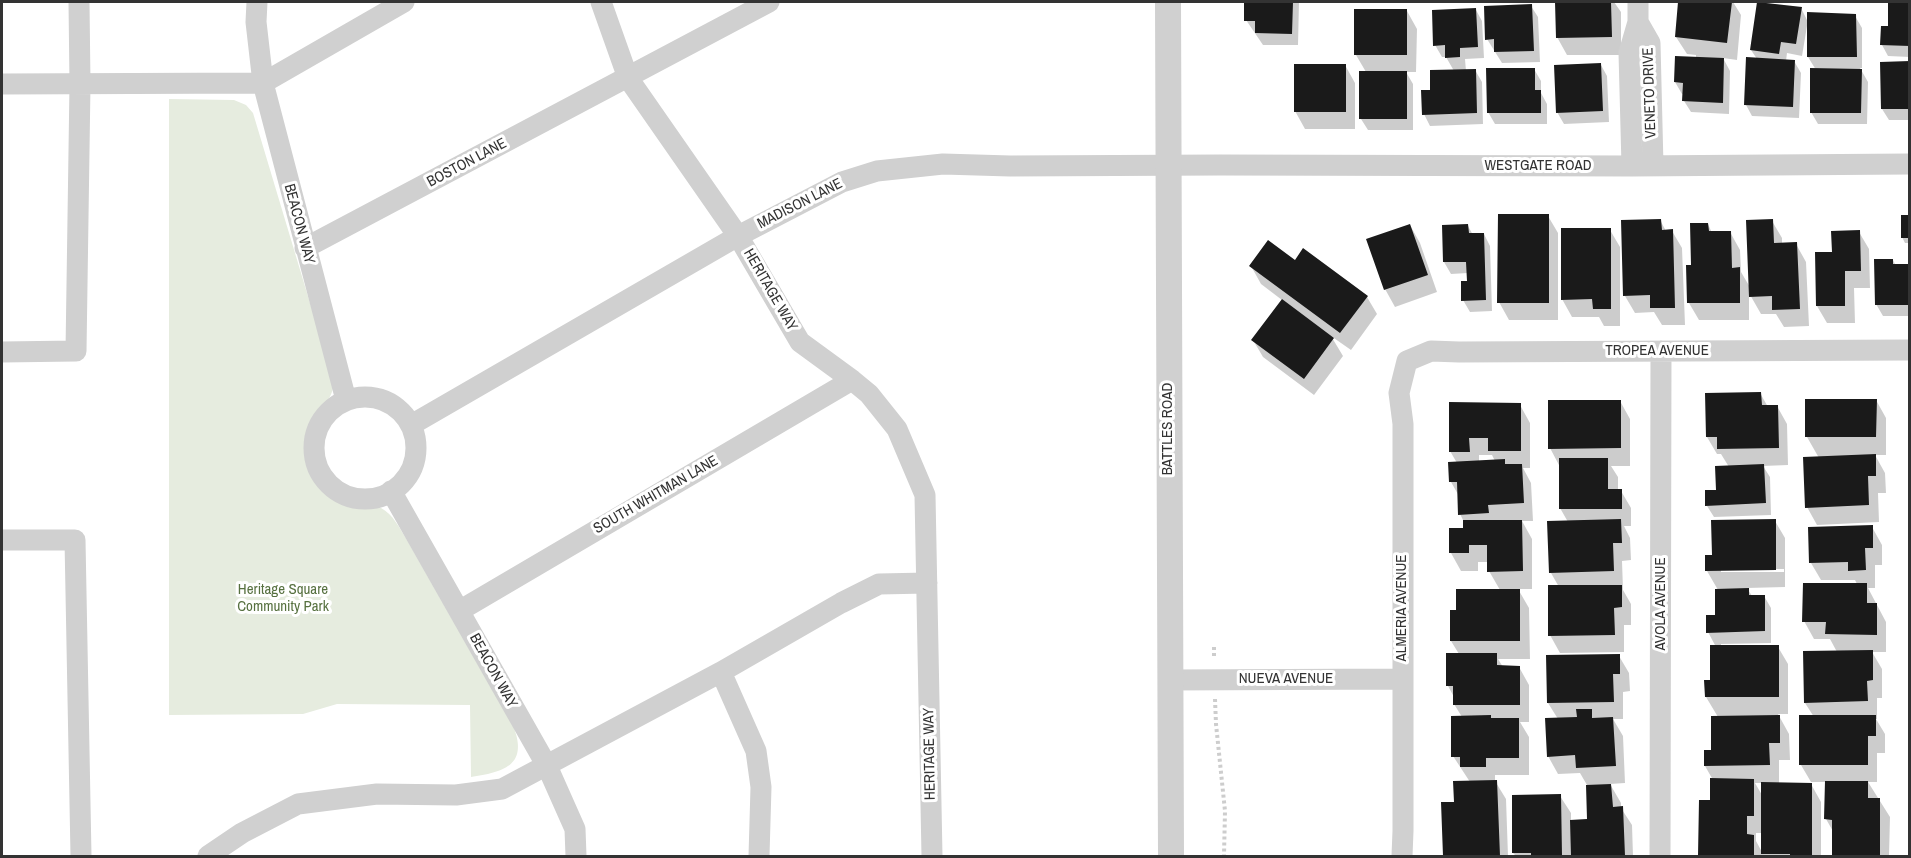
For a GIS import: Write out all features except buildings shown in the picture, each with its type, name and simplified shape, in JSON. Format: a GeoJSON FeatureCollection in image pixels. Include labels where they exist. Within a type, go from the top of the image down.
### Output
{"type":"FeatureCollection","features":[{"type":"Feature","properties":{"kind":"street"},"geometry":{"type":"LineString","coordinates":[[2,352],[76,351],[79,2]]}},
{"type":"Feature","properties":{"kind":"street","name":"BEACON WAY"},"geometry":{"type":"LineString","coordinates":[[257,2],[256,22],[263,83],[346,400]]}},
{"type":"Feature","properties":{"kind":"street"},"geometry":{"type":"LineString","coordinates":[[2,84],[263,83],[404,2]]}},
{"type":"Feature","properties":{"kind":"street","name":"HERITAGE WAY"},"geometry":{"type":"LineString","coordinates":[[601,2],[628,78],[738,236],[800,342],[869,394],[897,429],[925,495],[932,856]]}},
{"type":"Feature","properties":{"kind":"street","name":"BOSTON LANE"},"geometry":{"type":"LineString","coordinates":[[305,248],[769,2]]}},
{"type":"Feature","properties":{"kind":"street","name":"BATTLES ROAD"},"geometry":{"type":"LineString","coordinates":[[1168,2],[1171,856]]}},
{"type":"Feature","properties":{"kind":"street","name":"VENETO DRIVE"},"geometry":{"type":"LineString","coordinates":[[1638,12],[1629,53],[1642,166]]}},
{"type":"Feature","properties":{"kind":"street","name":"MADISON LANE"},"geometry":{"type":"LineString","coordinates":[[411,425],[738,236],[842,182],[877,171],[943,164],[1167,165]]}},
{"type":"Feature","properties":{"kind":"street","name":"WESTGATE ROAD"},"geometry":{"type":"LineString","coordinates":[[1167,165],[1910,164]]}},
{"type":"Feature","properties":{"kind":"street","name":"TROPEA AVENUE"},"geometry":{"type":"LineString","coordinates":[[1407,361],[1431,351],[1910,350]]}},
{"type":"Feature","properties":{"kind":"street","name":"AVOLA AVENUE"},"geometry":{"type":"LineString","coordinates":[[1660,856],[1661,351]]}},
{"type":"Feature","properties":{"kind":"street","name":"ALMERIA AVENUE"},"geometry":{"type":"LineString","coordinates":[[1402,856],[1403,424],[1399,393],[1407,361]]}},
{"type":"Feature","properties":{"kind":"street","name":"SOUTH WHITMAN LANE"},"geometry":{"type":"LineString","coordinates":[[459,611],[852,380]]}},
{"type":"Feature","properties":{"kind":"street"},"geometry":{"type":"LineString","coordinates":[[371,396],[387,401],[401,411],[411,425],[416,441],[415,458],[409,474],[398,487],[384,496],[367,499],[350,498],[335,490],[323,478],[315,463],[313,446],[316,429],[325,414],[338,403],[354,397],[371,396]]}},
{"type":"Feature","properties":{"kind":"street","name":"BEACON WAY"},"geometry":{"type":"LineString","coordinates":[[392,491],[547,766],[575,829],[576,856]]}},
{"type":"Feature","properties":{"kind":"street"},"geometry":{"type":"LineString","coordinates":[[2,540],[75,540],[81,856]]}},
{"type":"Feature","properties":{"kind":"street"},"geometry":{"type":"LineString","coordinates":[[208,856],[242,833],[298,804],[377,794],[456,795],[502,789],[721,672],[841,603],[879,584],[927,583]]}},
{"type":"Feature","properties":{"kind":"street"},"geometry":{"type":"LineString","coordinates":[[721,672],[756,751],[761,787],[759,856]]}},
{"type":"Feature","properties":{"kind":"street","name":"NUEVA AVENUE"},"geometry":{"type":"LineString","coordinates":[[1169,680],[1402,679]]}},
{"type":"Feature","properties":{"kind":"path"},"geometry":{"type":"LineString","coordinates":[[1214,647],[1216,724],[1225,811],[1224,856]]}},
{"type":"Feature","properties":{"kind":"green space","name":"Heritage Square Community Park"},"geometry":{"type":"Polygon","coordinates":[[[169,99],[234,100],[246,105],[253,113],[331,373],[332,392],[310,426],[307,445],[310,465],[319,482],[333,495],[352,504],[381,508],[399,527],[514,728],[518,751],[510,765],[493,773],[471,777],[470,705],[337,704],[303,714],[169,715],[169,99]]]}}]}
